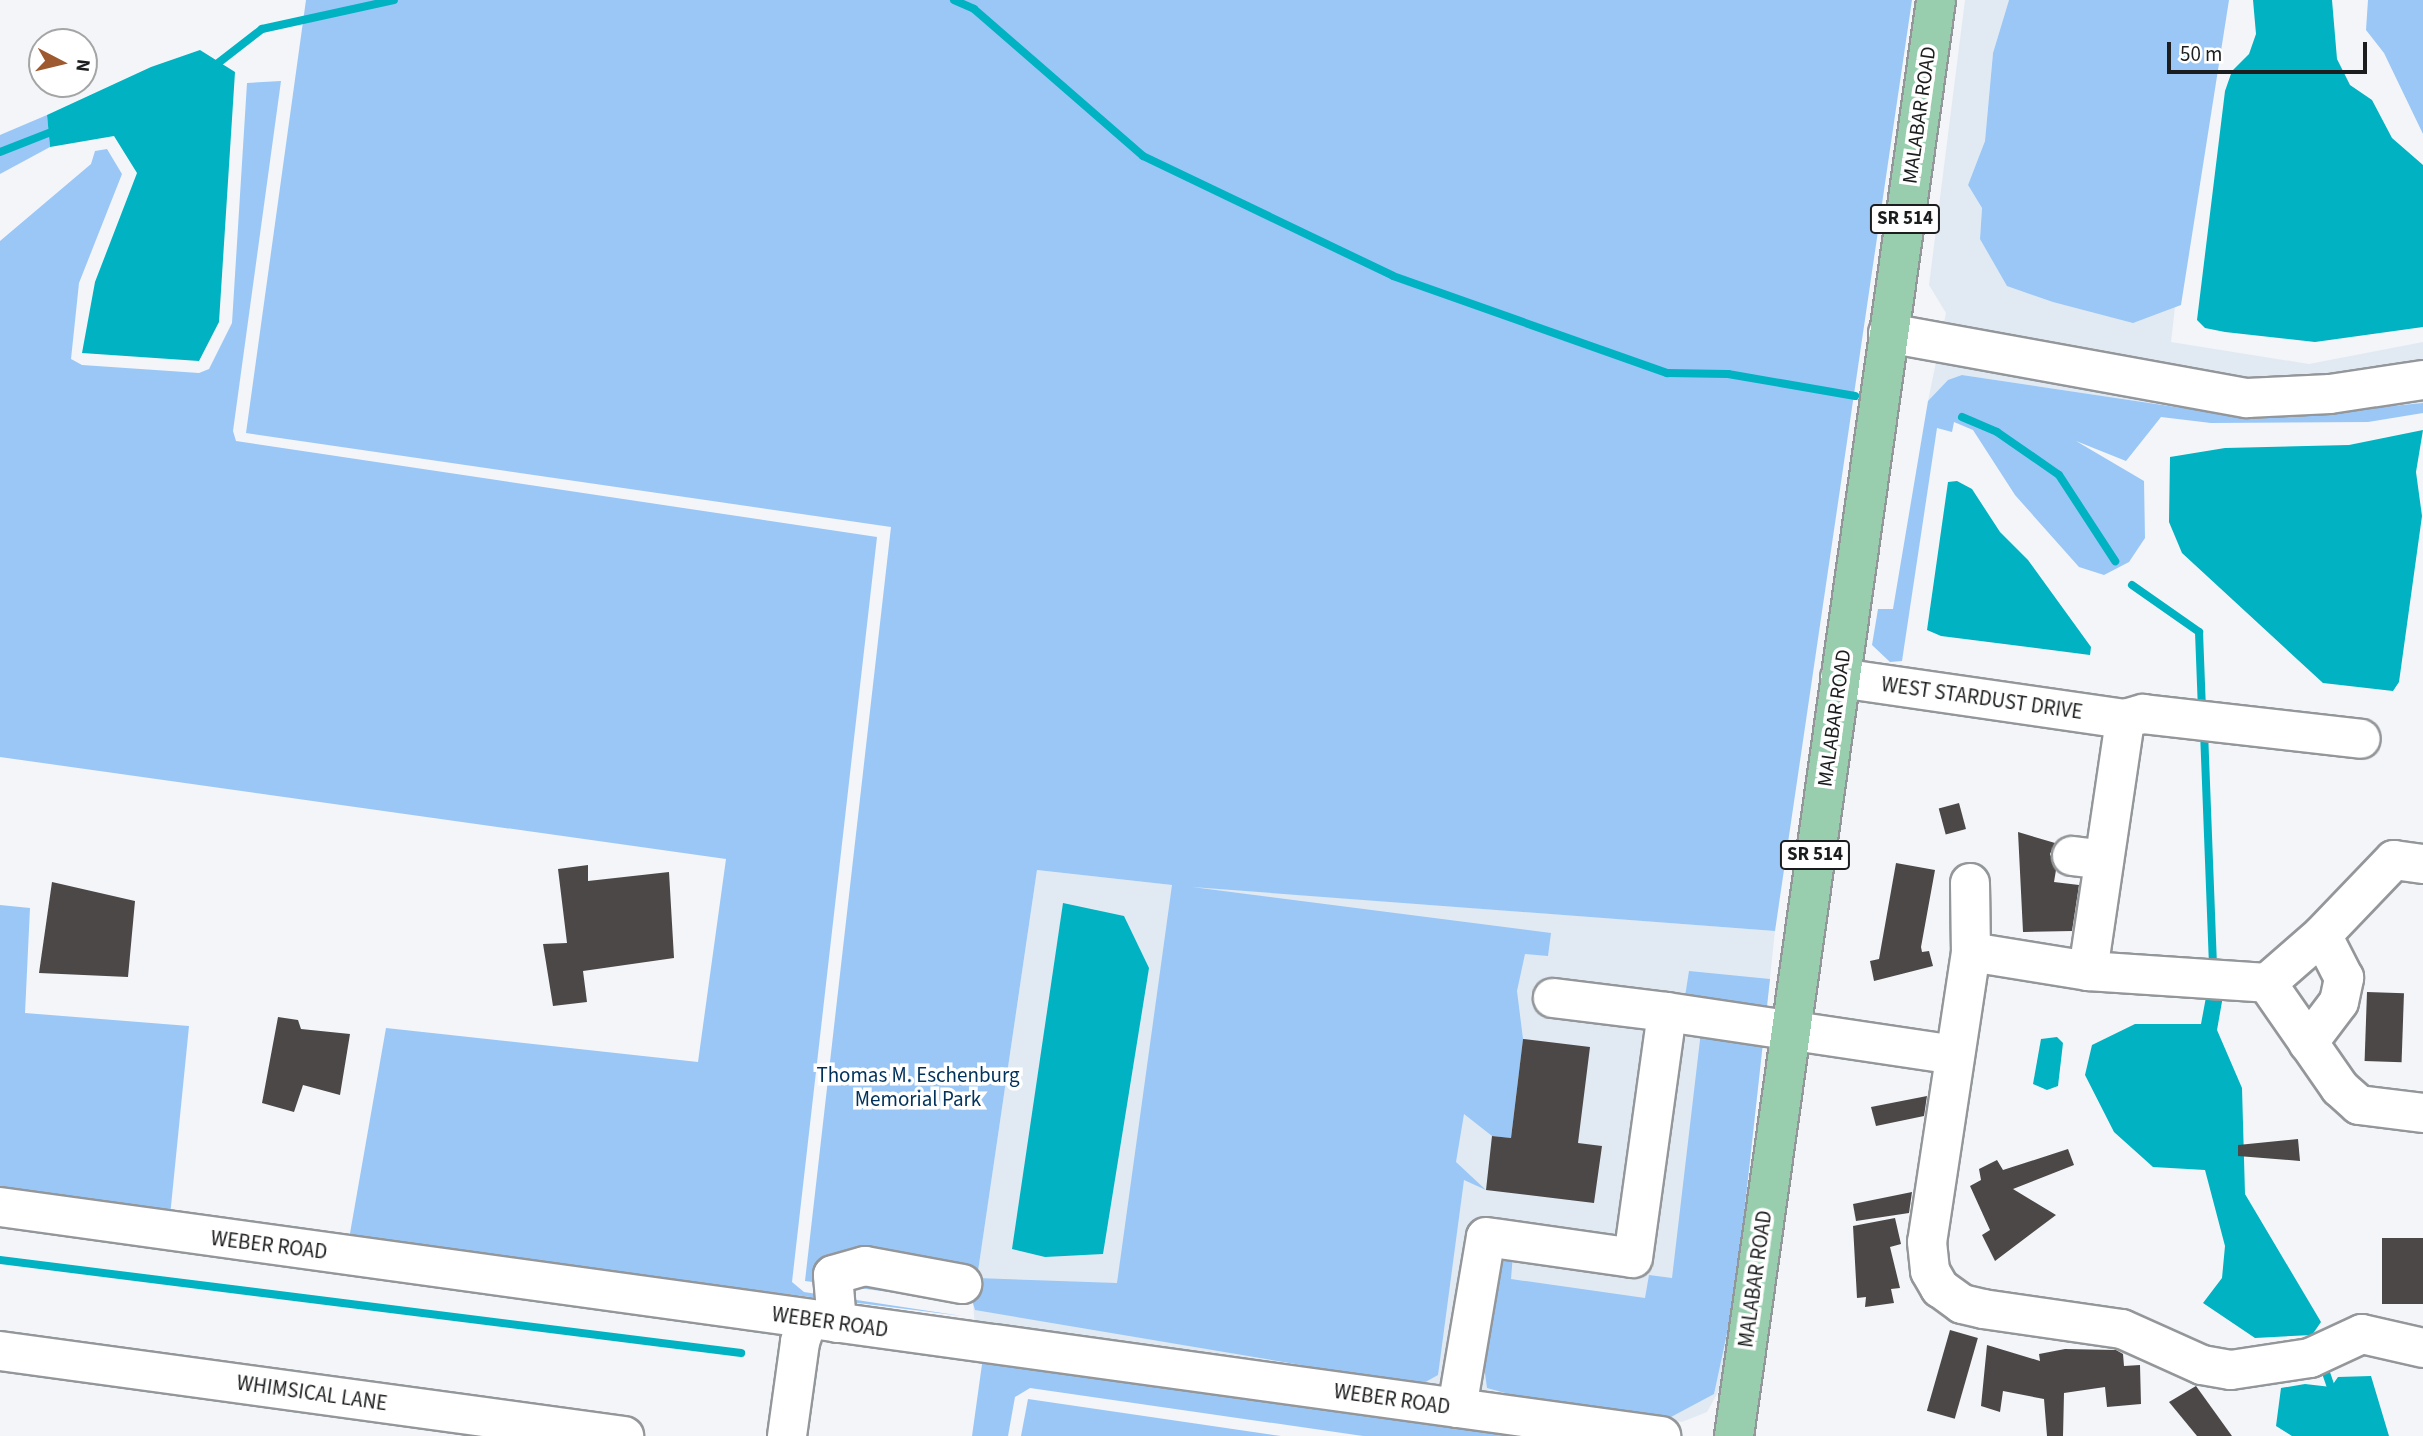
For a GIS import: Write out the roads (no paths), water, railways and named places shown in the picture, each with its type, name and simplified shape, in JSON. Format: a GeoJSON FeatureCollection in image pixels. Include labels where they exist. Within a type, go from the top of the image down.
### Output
{"type":"FeatureCollection","features":[{"type":"Feature","properties":{"kind":"main road","name":"MALABAR ROAD"},"geometry":{"type":"LineString","coordinates":[[1734,1436],[1936,0]]}},
{"type":"Feature","properties":{"kind":"street"},"geometry":{"type":"LineString","coordinates":[[1888,333],[2247,398],[2330,394],[2423,380]]}},
{"type":"Feature","properties":{"kind":"street","name":"WEST STARDUST DRIVE"},"geometry":{"type":"LineString","coordinates":[[1840,678],[2124,719],[2143,714],[2361,739]]}},
{"type":"Feature","properties":{"kind":"street"},"geometry":{"type":"LineString","coordinates":[[2063,972],[2088,858],[2124,719]]}},
{"type":"Feature","properties":{"kind":"street"},"geometry":{"type":"LineString","coordinates":[[1971,952],[2063,972],[2267,983],[2322,935],[2393,860],[2423,864]]}},
{"type":"Feature","properties":{"kind":"street"},"geometry":{"type":"LineString","coordinates":[[1970,883],[1971,952],[1927,1242],[1930,1270],[1940,1289],[1962,1304],[1983,1309],[2122,1329],[2202,1365],[2231,1370],[2322,1351],[2362,1334],[2423,1348]]}},
{"type":"Feature","properties":{"kind":"street"},"geometry":{"type":"LineString","coordinates":[[2308,1043],[2339,1002],[2344,978],[2322,935]]}},
{"type":"Feature","properties":{"kind":"street"},"geometry":{"type":"LineString","coordinates":[[2267,983],[2340,1088],[2359,1105],[2423,1113]]}},
{"type":"Feature","properties":{"kind":"street"},"geometry":{"type":"LineString","coordinates":[[1553,998],[1667,1012],[1955,1055]]}},
{"type":"Feature","properties":{"kind":"street"},"geometry":{"type":"LineString","coordinates":[[1457,1408],[1486,1237],[1633,1258],[1667,1012]]}},
{"type":"Feature","properties":{"kind":"street","name":"WEBER ROAD"},"geometry":{"type":"LineString","coordinates":[[0,1208],[1661,1436]]}},
{"type":"Feature","properties":{"kind":"street"},"geometry":{"type":"LineString","coordinates":[[788,1436],[800,1342],[823,1321],[833,1275],[865,1266],[962,1284]]}},
{"type":"Feature","properties":{"kind":"street","name":"WHIMSICAL LANE"},"geometry":{"type":"LineString","coordinates":[[0,1351],[624,1436]]}},
{"type":"Feature","properties":{"kind":"waterway"},"geometry":{"type":"LineString","coordinates":[[213,67],[262,29],[394,0]]}},
{"type":"Feature","properties":{"kind":"waterway"},"geometry":{"type":"LineString","coordinates":[[954,0],[974,9],[1143,156],[1393,276],[1667,373],[1728,374],[1855,396]]}},
{"type":"Feature","properties":{"kind":"waterway"},"geometry":{"type":"LineString","coordinates":[[0,152],[56,130]]}},
{"type":"Feature","properties":{"kind":"waterway"},"geometry":{"type":"LineString","coordinates":[[1962,417],[1997,432],[2059,475],[2115,561]]}},
{"type":"Feature","properties":{"kind":"waterway"},"geometry":{"type":"LineString","coordinates":[[2132,585],[2199,632],[2202,711]]}},
{"type":"Feature","properties":{"kind":"waterway"},"geometry":{"type":"LineString","coordinates":[[2204,731],[2213,970]]}},
{"type":"Feature","properties":{"kind":"waterway"},"geometry":{"type":"LineString","coordinates":[[0,1260],[741,1353]]}},
{"type":"Feature","properties":{"kind":"waterway"},"geometry":{"type":"LineString","coordinates":[[2323,1364],[2331,1387]]}},
{"type":"Feature","properties":{"kind":"park label","name":"Thomas M. Eschenburg Memorial Park"},"geometry":{"type":"Point","coordinates":[918,1087]}}]}
